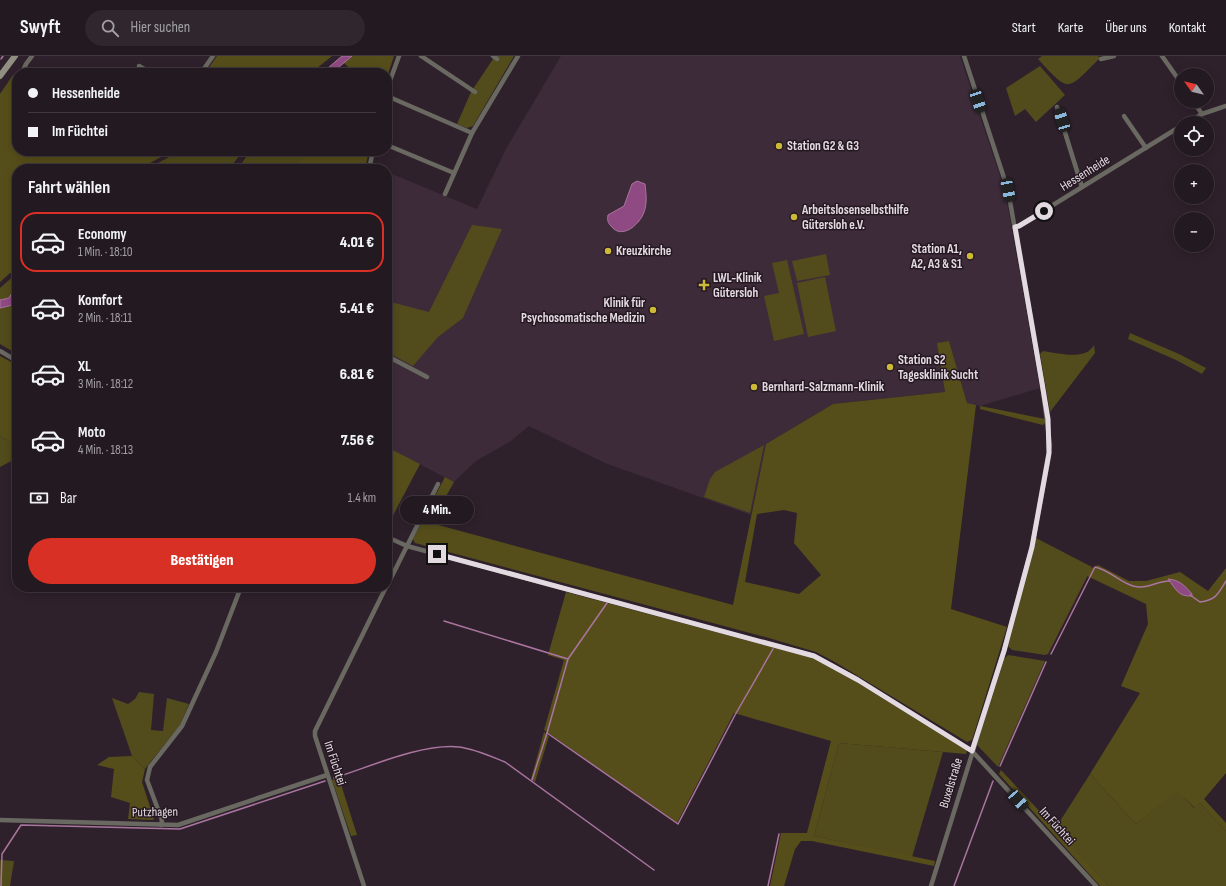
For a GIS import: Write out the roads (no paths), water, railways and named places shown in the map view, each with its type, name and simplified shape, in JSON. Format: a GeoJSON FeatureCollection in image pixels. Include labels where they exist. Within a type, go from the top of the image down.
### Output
{"type":"FeatureCollection","features":[{"type":"Feature","properties":{"kind":"main road"},"geometry":{"type":"LineString","coordinates":[[0,76],[15,56]]}},
{"type":"Feature","properties":{"kind":"street"},"geometry":{"type":"LineString","coordinates":[[24,68],[32,56]]}},
{"type":"Feature","properties":{"kind":"street"},"geometry":{"type":"LineString","coordinates":[[205,68],[213,56]]}},
{"type":"Feature","properties":{"kind":"street"},"geometry":{"type":"LineString","coordinates":[[392,75],[399,56]]}},
{"type":"Feature","properties":{"kind":"street"},"geometry":{"type":"LineString","coordinates":[[421,56],[475,92]]}},
{"type":"Feature","properties":{"kind":"street"},"geometry":{"type":"LineString","coordinates":[[445,194],[472,133],[518,56]]}},
{"type":"Feature","properties":{"kind":"street","name":"Buxelstraße"},"geometry":{"type":"LineString","coordinates":[[931,886],[1004,651],[1032,547],[1049,450],[1048,419],[1008,190],[964,56]]}},
{"type":"Feature","properties":{"kind":"street"},"geometry":{"type":"LineString","coordinates":[[1101,59],[1114,56]]}},
{"type":"Feature","properties":{"kind":"street"},"geometry":{"type":"LineString","coordinates":[[1162,56],[1174,73]]}},
{"type":"Feature","properties":{"kind":"street"},"geometry":{"type":"LineString","coordinates":[[392,98],[472,133]]}},
{"type":"Feature","properties":{"kind":"street"},"geometry":{"type":"LineString","coordinates":[[1199,116],[1226,106]]}},
{"type":"Feature","properties":{"kind":"street"},"geometry":{"type":"LineString","coordinates":[[1057,107],[1082,187]]}},
{"type":"Feature","properties":{"kind":"street"},"geometry":{"type":"LineString","coordinates":[[1198,108],[1202,114]]}},
{"type":"Feature","properties":{"kind":"street"},"geometry":{"type":"LineString","coordinates":[[1124,116],[1146,148]]}},
{"type":"Feature","properties":{"kind":"street","name":"Hessenheide"},"geometry":{"type":"LineString","coordinates":[[1015,227],[1019,226],[1174,130]]}},
{"type":"Feature","properties":{"kind":"street"},"geometry":{"type":"LineString","coordinates":[[392,147],[454,173]]}},
{"type":"Feature","properties":{"kind":"street"},"geometry":{"type":"LineString","coordinates":[[0,351],[12,358]]}},
{"type":"Feature","properties":{"kind":"street"},"geometry":{"type":"LineString","coordinates":[[392,359],[427,377]]}},
{"type":"Feature","properties":{"kind":"street","name":"Im Füchtei"},"geometry":{"type":"LineString","coordinates":[[392,576],[438,484]]}},
{"type":"Feature","properties":{"kind":"street","name":"Im Füchtei"},"geometry":{"type":"LineString","coordinates":[[392,538],[407,546],[814,656],[858,680],[972,751],[1096,886]]}},
{"type":"Feature","properties":{"kind":"street"},"geometry":{"type":"LineString","coordinates":[[161,825],[162,820],[147,780],[150,767],[182,726],[216,652],[239,592]]}},
{"type":"Feature","properties":{"kind":"street","name":"Im Füchtei"},"geometry":{"type":"LineString","coordinates":[[364,886],[315,736],[317,724],[384,592]]}},
{"type":"Feature","properties":{"kind":"street","name":"Putzhagen"},"geometry":{"type":"LineString","coordinates":[[0,820],[178,825],[327,775]]}},
{"type":"Feature","properties":{"kind":"waterway"},"geometry":{"type":"LineString","coordinates":[[1051,654],[1095,567],[1128,584],[1138,587],[1170,581]]}},
{"type":"Feature","properties":{"kind":"waterway"},"geometry":{"type":"LineString","coordinates":[[1190,595],[1200,602],[1210,600],[1216,596],[1226,581]]}},
{"type":"Feature","properties":{"kind":"waterway"},"geometry":{"type":"LineString","coordinates":[[607,603],[568,659],[547,733],[678,824],[735,715],[773,649]]}},
{"type":"Feature","properties":{"kind":"waterway"},"geometry":{"type":"LineString","coordinates":[[444,621],[568,659]]}},
{"type":"Feature","properties":{"kind":"waterway"},"geometry":{"type":"LineString","coordinates":[[1000,766],[1046,662]]}},
{"type":"Feature","properties":{"kind":"waterway"},"geometry":{"type":"LineString","coordinates":[[532,780],[547,733]]}},
{"type":"Feature","properties":{"kind":"waterway"},"geometry":{"type":"LineString","coordinates":[[334,778],[413,752],[445,747],[471,749],[505,762],[654,870]]}},
{"type":"Feature","properties":{"kind":"waterway"},"geometry":{"type":"LineString","coordinates":[[1,886],[2,854],[21,825],[180,829],[325,781]]}},
{"type":"Feature","properties":{"kind":"waterway"},"geometry":{"type":"LineString","coordinates":[[954,886],[993,781]]}},
{"type":"Feature","properties":{"kind":"waterway"},"geometry":{"type":"LineString","coordinates":[[768,886],[779,834]]}},
{"type":"Feature","properties":{"kind":"place","name":"Station G2 & G3"},"geometry":{"type":"Point","coordinates":[779,146]}},
{"type":"Feature","properties":{"kind":"place","name":"Arbeitslosenselbsthilfe Gütersloh e.V."},"geometry":{"type":"Point","coordinates":[794,217]}},
{"type":"Feature","properties":{"kind":"place","name":"Kreuzkirche"},"geometry":{"type":"Point","coordinates":[608,251]}},
{"type":"Feature","properties":{"kind":"place","name":"Station A1, A2, A3 & S1"},"geometry":{"type":"Point","coordinates":[970,256]}},
{"type":"Feature","properties":{"kind":"place","name":"LWL-Klinik Gütersloh"},"geometry":{"type":"Point","coordinates":[704,285]}},
{"type":"Feature","properties":{"kind":"place","name":"Klinik für Psychosomatische Medizin"},"geometry":{"type":"Point","coordinates":[653,310]}},
{"type":"Feature","properties":{"kind":"place","name":"Station S2 Tagesklinik Sucht"},"geometry":{"type":"Point","coordinates":[890,367]}},
{"type":"Feature","properties":{"kind":"place","name":"Bernhard-Salzmann-Klinik"},"geometry":{"type":"Point","coordinates":[754,387]}}]}
